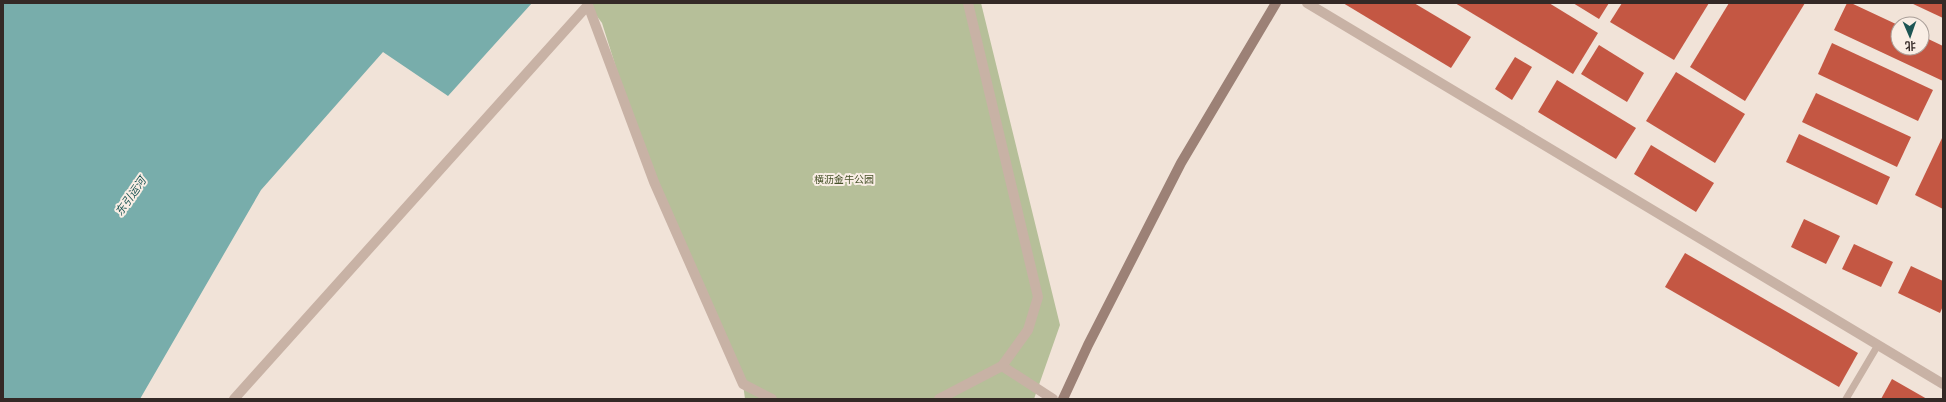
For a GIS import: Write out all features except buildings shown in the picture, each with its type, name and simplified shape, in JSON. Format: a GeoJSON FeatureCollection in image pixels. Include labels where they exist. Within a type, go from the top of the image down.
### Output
{"type":"FeatureCollection","features":[{"type":"Feature","properties":{"kind":"street"},"geometry":{"type":"LineString","coordinates":[[939,399],[1002,366],[1028,330],[1038,297],[968,3]]}},
{"type":"Feature","properties":{"kind":"street"},"geometry":{"type":"LineString","coordinates":[[1063,399],[1088,345],[1181,163],[1276,3]]}},
{"type":"Feature","properties":{"kind":"street"},"geometry":{"type":"LineString","coordinates":[[1307,3],[1943,384]]}},
{"type":"Feature","properties":{"kind":"street"},"geometry":{"type":"LineString","coordinates":[[234,399],[588,5],[654,182],[743,384],[772,399]]}},
{"type":"Feature","properties":{"kind":"street"},"geometry":{"type":"LineString","coordinates":[[1002,366],[1053,399]]}},
{"type":"Feature","properties":{"kind":"lane"},"geometry":{"type":"LineString","coordinates":[[1846,399],[1878,345]]}},
{"type":"Feature","properties":{"kind":"green space","name":"横沥金牛公园"},"geometry":{"type":"Polygon","coordinates":[[[587,3],[981,3],[1060,325],[1034,399],[745,399],[743,384],[641,147],[602,23],[587,3]]]}},
{"type":"Feature","properties":{"kind":"water","name":"东引运河"},"geometry":{"type":"Polygon","coordinates":[[[3,3],[532,3],[448,96],[383,52],[261,190],[140,399],[3,399],[3,3]]]}}]}
